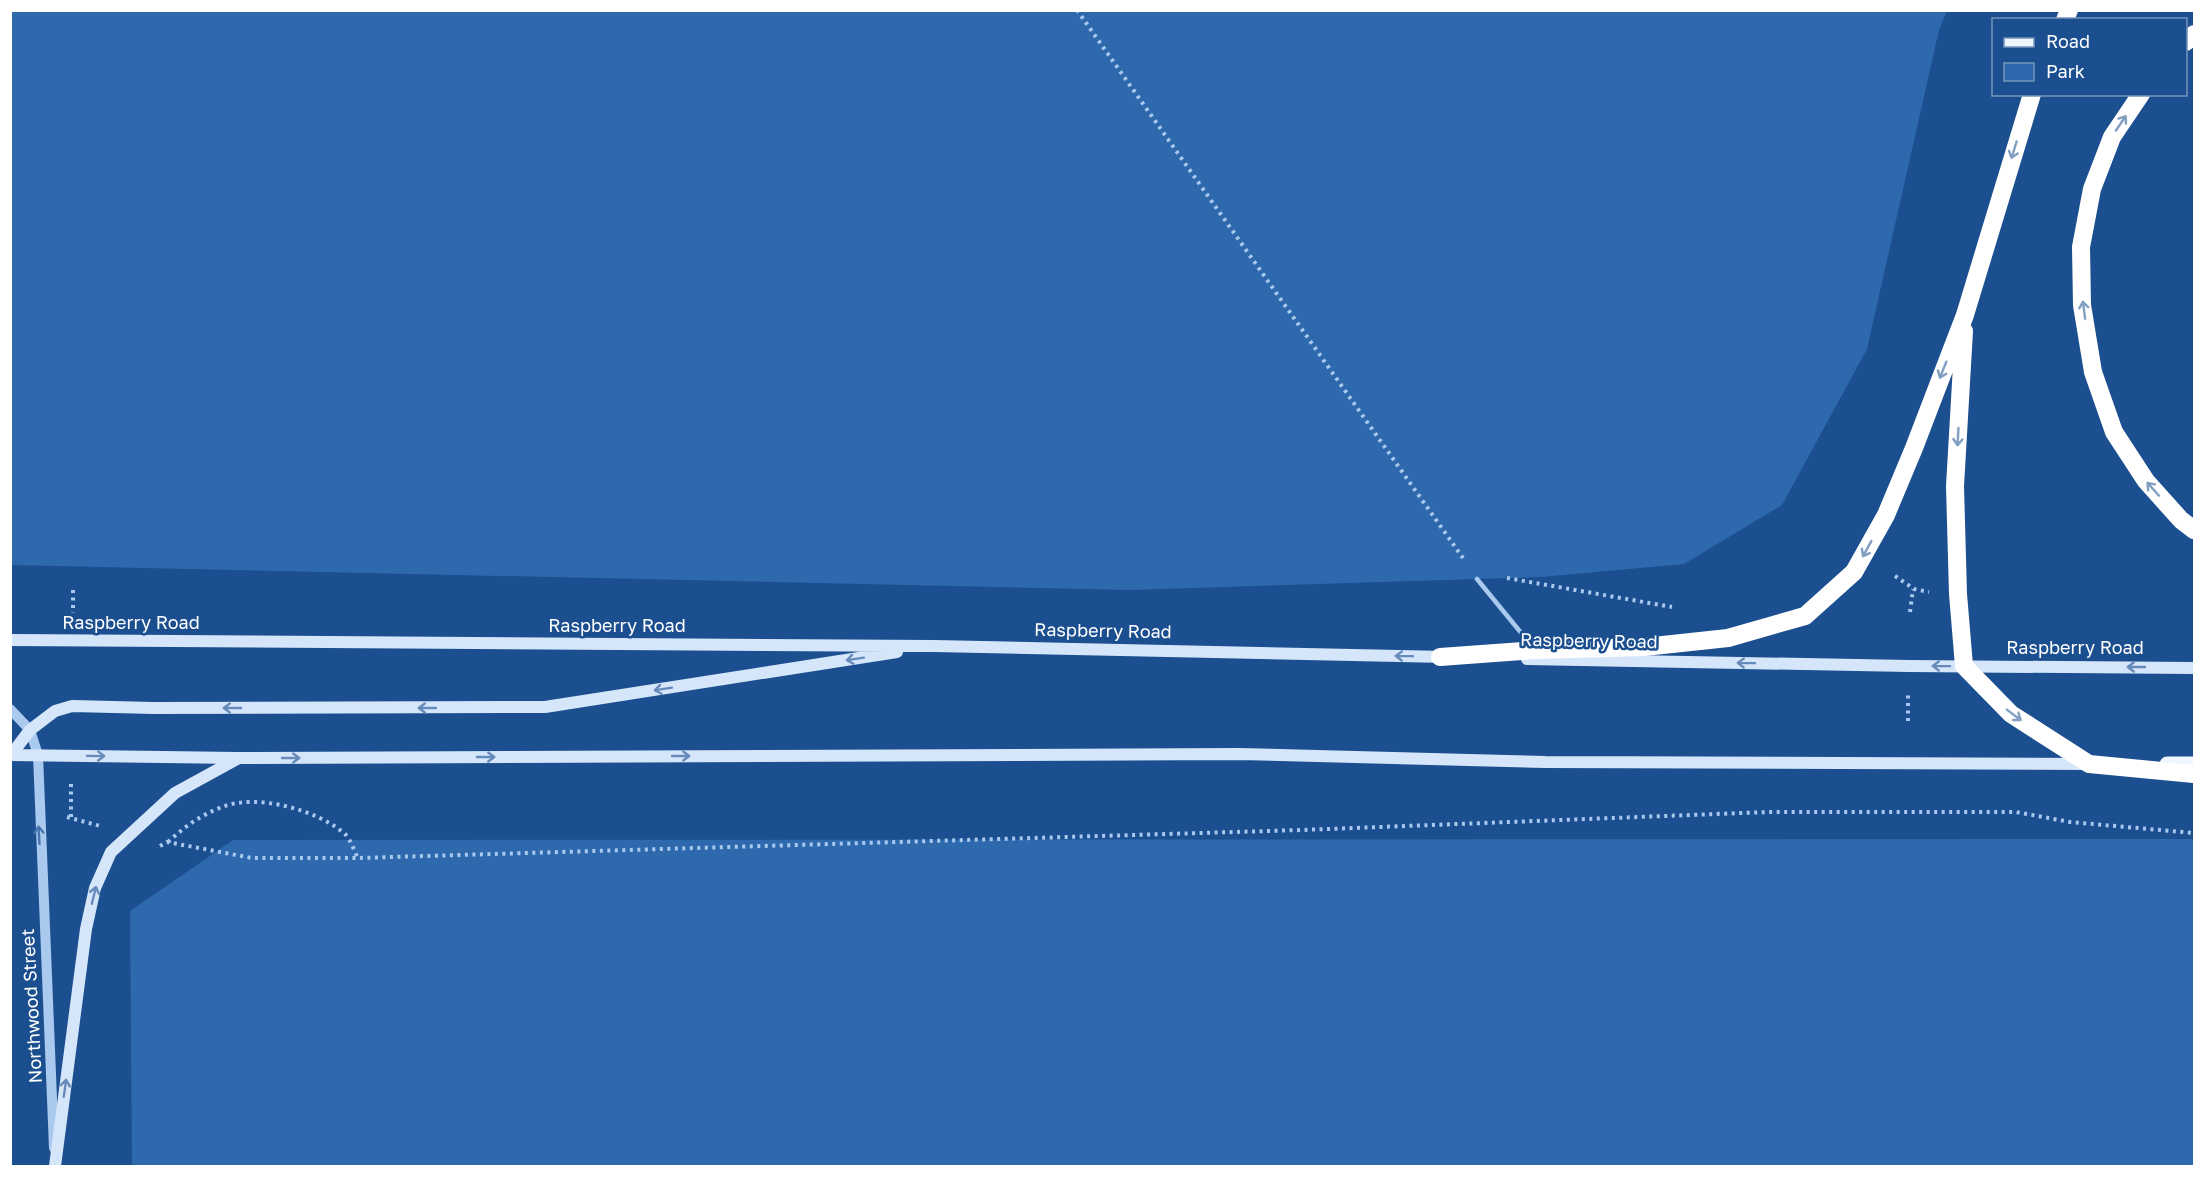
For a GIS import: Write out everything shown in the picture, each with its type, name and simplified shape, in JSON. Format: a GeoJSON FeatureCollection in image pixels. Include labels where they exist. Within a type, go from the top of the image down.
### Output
{"type":"FeatureCollection","features":[{"type":"Feature","properties":{"kind":"highway"},"geometry":{"type":"LineString","coordinates":[[1440,657],[1535,650],[1644,647],[1728,638],[1805,616],[1854,572],[1886,515],[1965,315],[2031,96]]}},
{"type":"Feature","properties":{"kind":"highway"},"geometry":{"type":"LineString","coordinates":[[2140,96],[2112,137],[2092,189],[2081,248],[2082,305],[2093,372],[2114,432],[2146,481],[2181,520],[2194,530]]}},
{"type":"Feature","properties":{"kind":"highway"},"geometry":{"type":"LineString","coordinates":[[1965,315],[1955,486],[1958,594],[1964,666],[2011,714],[2089,764],[2194,774]]}},
{"type":"Feature","properties":{"kind":"main road","name":"Raspberry Road"},"geometry":{"type":"LineString","coordinates":[[10,640],[934,646],[1440,657],[2194,668]]}},
{"type":"Feature","properties":{"kind":"main road"},"geometry":{"type":"LineString","coordinates":[[11,755],[30,730],[55,711],[72,706],[154,708],[545,707],[934,646]]}},
{"type":"Feature","properties":{"kind":"main road"},"geometry":{"type":"LineString","coordinates":[[11,755],[238,758],[1239,754],[1545,762],[2194,764]]}},
{"type":"Feature","properties":{"kind":"main road"},"geometry":{"type":"LineString","coordinates":[[55,1167],[86,929],[95,888],[111,852],[175,793],[238,758]]}},
{"type":"Feature","properties":{"kind":"street","name":"Northwood Street"},"geometry":{"type":"LineString","coordinates":[[10,710],[30,730],[38,755],[55,1167]]}},
{"type":"Feature","properties":{"kind":"lane"},"geometry":{"type":"LineString","coordinates":[[1477,579],[1535,650]]}},
{"type":"Feature","properties":{"kind":"path"},"geometry":{"type":"LineString","coordinates":[[1077,10],[1477,579]]}},
{"type":"Feature","properties":{"kind":"path"},"geometry":{"type":"LineString","coordinates":[[1472,571],[1672,607]]}},
{"type":"Feature","properties":{"kind":"path"},"geometry":{"type":"LineString","coordinates":[[1895,576],[1914,589],[1932,592]]}},
{"type":"Feature","properties":{"kind":"path"},"geometry":{"type":"LineString","coordinates":[[1910,612],[1914,589]]}},
{"type":"Feature","properties":{"kind":"path"},"geometry":{"type":"LineString","coordinates":[[1908,686],[1908,721]]}},
{"type":"Feature","properties":{"kind":"path"},"geometry":{"type":"LineString","coordinates":[[71,783],[71,817]]}},
{"type":"Feature","properties":{"kind":"path"},"geometry":{"type":"LineString","coordinates":[[155,849],[190,822],[224,806],[250,801],[301,809],[325,819],[347,836],[358,858]]}},
{"type":"Feature","properties":{"kind":"path"},"geometry":{"type":"LineString","coordinates":[[167,842],[252,858],[358,858],[1302,830],[1768,813],[2016,812],[2070,822],[2194,833]]}},
{"type":"Feature","properties":{"kind":"path"},"geometry":{"type":"LineString","coordinates":[[63,817],[88,822]]}},
{"type":"Feature","properties":{"kind":"green space"},"geometry":{"type":"Polygon","coordinates":[[[11,11],[1947,11],[1939,30],[1867,349],[1782,505],[1684,564],[1541,577],[1130,590],[11,565],[11,11]]]}},
{"type":"Feature","properties":{"kind":"green space"},"geometry":{"type":"Polygon","coordinates":[[[2194,839],[2194,1166],[132,1166],[130,911],[233,840],[2194,839]]]}}]}
